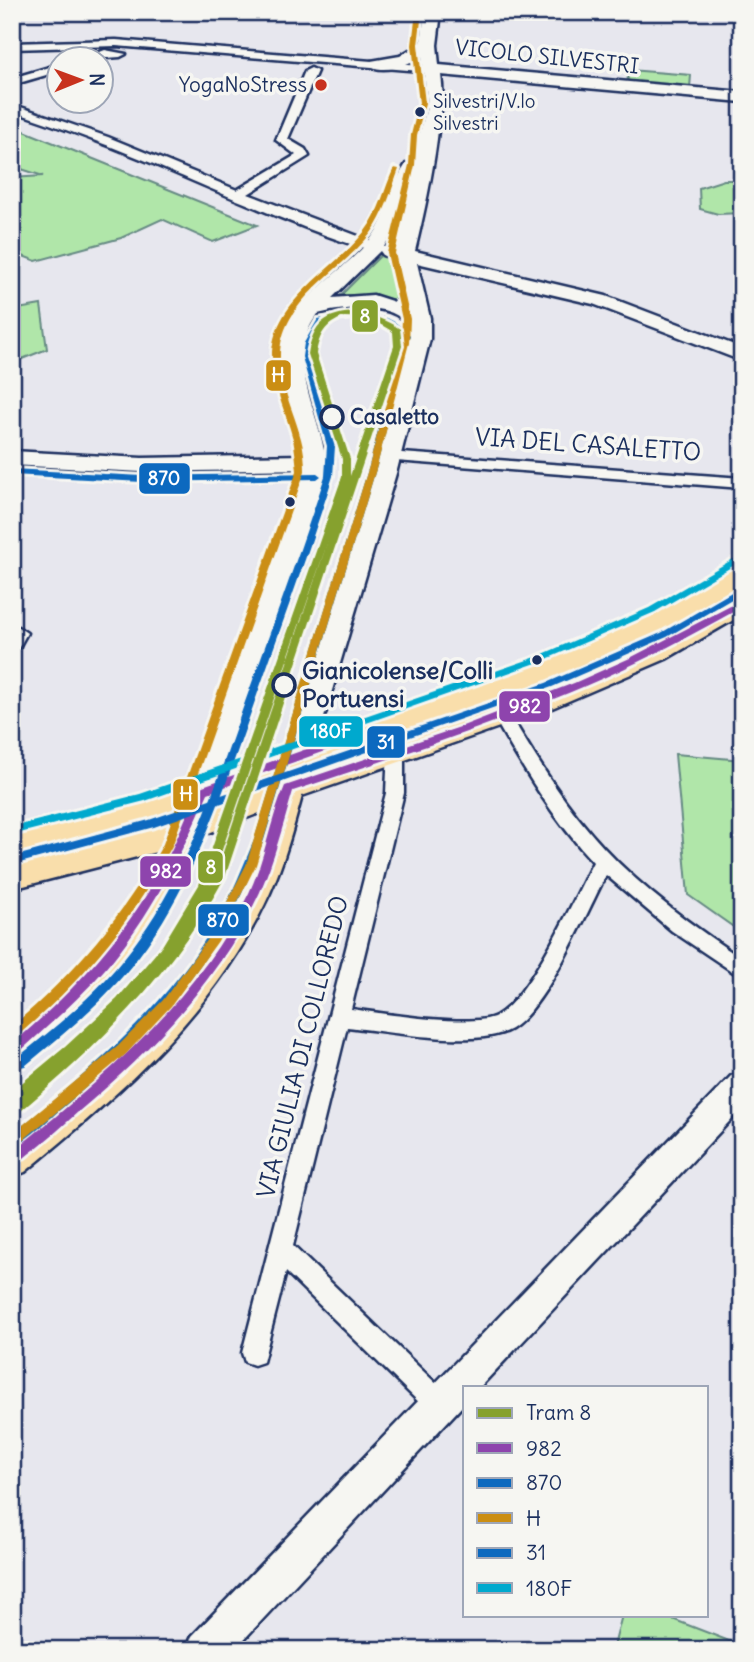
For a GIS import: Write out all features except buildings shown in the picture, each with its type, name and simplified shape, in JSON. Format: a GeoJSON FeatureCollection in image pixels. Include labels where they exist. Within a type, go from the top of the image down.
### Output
{"type":"FeatureCollection","features":[{"type":"Feature","properties":{"kind":"main road"},"geometry":{"type":"LineString","coordinates":[[12,1160],[132,1060],[201,982],[231,938],[253,895],[299,756],[388,457],[421,331],[405,254],[426,167],[428,138],[436,104],[429,45],[433,12]]}},
{"type":"Feature","properties":{"kind":"main road"},"geometry":{"type":"LineString","coordinates":[[377,64],[404,60],[429,45]]}},
{"type":"Feature","properties":{"kind":"main road","name":"VICOLO SILVESTRI"},"geometry":{"type":"LineString","coordinates":[[433,69],[742,97]]}},
{"type":"Feature","properties":{"kind":"main road"},"geometry":{"type":"LineString","coordinates":[[12,1051],[57,1014],[113,958],[154,901],[190,828],[312,483],[317,462],[315,440],[294,372],[291,351],[298,328],[385,233],[413,164],[428,138]]}},
{"type":"Feature","properties":{"kind":"main road"},"geometry":{"type":"LineString","coordinates":[[374,247],[599,300],[742,355]]}},
{"type":"Feature","properties":{"kind":"main road"},"geometry":{"type":"LineString","coordinates":[[313,309],[343,301],[385,303],[408,313],[421,331]]}},
{"type":"Feature","properties":{"kind":"main road"},"geometry":{"type":"LineString","coordinates":[[12,458],[142,466],[317,462]]}},
{"type":"Feature","properties":{"kind":"main road"},"geometry":{"type":"LineString","coordinates":[[12,846],[122,818],[576,660],[667,617],[742,573]]}},
{"type":"Feature","properties":{"kind":"main road"},"geometry":{"type":"LineString","coordinates":[[12,876],[138,845],[190,828],[289,789],[502,716],[618,671],[692,633],[742,603]]}},
{"type":"Feature","properties":{"kind":"main road"},"geometry":{"type":"LineString","coordinates":[[206,1650],[742,1086]]}},
{"type":"Feature","properties":{"kind":"street","name":"VICOLO SILVESTRI"},"geometry":{"type":"LineString","coordinates":[[12,46],[116,43],[433,69]]}},
{"type":"Feature","properties":{"kind":"street"},"geometry":{"type":"LineString","coordinates":[[116,54],[401,78]]}},
{"type":"Feature","properties":{"kind":"street"},"geometry":{"type":"LineString","coordinates":[[12,82],[46,71]]}},
{"type":"Feature","properties":{"kind":"street"},"geometry":{"type":"LineString","coordinates":[[237,195],[303,156],[282,140],[311,71]]}},
{"type":"Feature","properties":{"kind":"street"},"geometry":{"type":"LineString","coordinates":[[12,107],[86,131],[237,195],[374,247]]}},
{"type":"Feature","properties":{"kind":"street","name":"VIA DEL CASALETTO"},"geometry":{"type":"LineString","coordinates":[[388,457],[742,483]]}},
{"type":"Feature","properties":{"kind":"street"},"geometry":{"type":"LineString","coordinates":[[502,716],[542,783],[583,838],[604,860],[696,939],[742,970]]}},
{"type":"Feature","properties":{"kind":"street","name":"VIA GIULIA DI COLLOREDO"},"geometry":{"type":"LineString","coordinates":[[254,1353],[395,793],[394,753]]}},
{"type":"Feature","properties":{"kind":"street"},"geometry":{"type":"LineString","coordinates":[[338,1017],[463,1028],[491,1027],[503,1023],[528,996],[604,860]]}},
{"type":"Feature","properties":{"kind":"street"},"geometry":{"type":"LineString","coordinates":[[279,1249],[439,1404]]}},
{"type":"Feature","properties":{"kind":"green space"},"geometry":{"type":"Polygon","coordinates":[[[629,70],[691,75],[690,88],[627,83],[629,70]]]}},
{"type":"Feature","properties":{"kind":"green space"},"geometry":{"type":"Polygon","coordinates":[[[12,126],[257,225],[213,242],[162,219],[121,238],[36,261],[12,252],[12,178],[43,176],[12,166],[12,126]]]}},
{"type":"Feature","properties":{"kind":"green space"},"geometry":{"type":"Polygon","coordinates":[[[724,180],[742,180],[742,213],[718,214],[700,209],[699,188],[724,180]]]}},
{"type":"Feature","properties":{"kind":"green space"},"geometry":{"type":"Polygon","coordinates":[[[380,256],[389,259],[394,287],[403,302],[372,295],[341,295],[380,256]]]}},
{"type":"Feature","properties":{"kind":"green space"},"geometry":{"type":"Polygon","coordinates":[[[41,305],[47,349],[12,363],[12,310],[41,305]]]}},
{"type":"Feature","properties":{"kind":"green space"},"geometry":{"type":"Polygon","coordinates":[[[675,754],[742,760],[742,933],[688,895],[675,754]]]}},
{"type":"Feature","properties":{"kind":"green space"},"geometry":{"type":"Polygon","coordinates":[[[622,1616],[665,1616],[742,1646],[742,1650],[613,1650],[622,1616]]]}},
{"type":"Feature","properties":{"kind":"tram line","name":"8"},"geometry":{"type":"LineString","coordinates":[[12,1098],[69,1051],[121,1002],[166,949],[204,886],[346,477],[346,459],[312,354],[315,338],[321,327],[331,319],[344,315],[371,317],[385,323],[397,331],[398,346],[220,877],[177,945],[153,976],[74,1059],[12,1111]]}},
{"type":"Feature","properties":{"kind":"transit line","name":"H"},"geometry":{"type":"LineString","coordinates":[[12,1142],[122,1050],[167,1003],[214,938],[251,865],[373,466],[405,343],[406,319],[391,253],[412,165],[414,135],[422,103],[415,45],[419,12]]}},
{"type":"Feature","properties":{"kind":"transit line","name":"H"},"geometry":{"type":"LineString","coordinates":[[12,1033],[59,992],[100,947],[137,898],[168,844],[301,471],[297,438],[278,373],[278,340],[293,308],[356,246],[372,226],[396,169]]}},
{"type":"Feature","properties":{"kind":"transit line","name":"870"},"geometry":{"type":"LineString","coordinates":[[12,1142],[96,1071],[149,1019],[196,963],[239,887],[259,840],[373,466],[406,335],[388,321],[367,315],[321,321],[308,343],[306,357],[331,446],[329,476],[210,812],[166,906],[135,953],[89,1003],[21,1062]]}},
{"type":"Feature","properties":{"kind":"transit line","name":"870"},"geometry":{"type":"LineString","coordinates":[[12,472],[142,479],[317,476]]}},
{"type":"Feature","properties":{"kind":"transit line","name":"180F"},"geometry":{"type":"LineString","coordinates":[[12,831],[141,798],[539,659],[652,610],[735,561]]}},
{"type":"Feature","properties":{"kind":"transit line","name":"31"},"geometry":{"type":"LineString","coordinates":[[16,860],[150,824],[549,685],[664,635],[742,589]]}},
{"type":"Feature","properties":{"kind":"transit line","name":"982"},"geometry":{"type":"LineString","coordinates":[[12,1160],[116,1072],[178,1007],[206,972],[231,935],[259,882],[289,789],[521,708],[633,660],[742,603]]}},
{"type":"Feature","properties":{"kind":"transit line","name":"982"},"geometry":{"type":"LineString","coordinates":[[12,1051],[76,993],[126,934],[168,868],[204,790],[343,740]]}},
{"type":"Feature","properties":{"kind":"place","name":"YogaNoStress"},"geometry":{"type":"Point","coordinates":[321,85]}},
{"type":"Feature","properties":{"kind":"place","name":"Silvestri/V.lo Silvestri"},"geometry":{"type":"Point","coordinates":[420,112]}},
{"type":"Feature","properties":{"kind":"place","name":"Casaletto"},"geometry":{"type":"Point","coordinates":[332,417]}},
{"type":"Feature","properties":{"kind":"place","name":"Gianicolense/Colli Portuensi"},"geometry":{"type":"Point","coordinates":[284,685]}}]}
